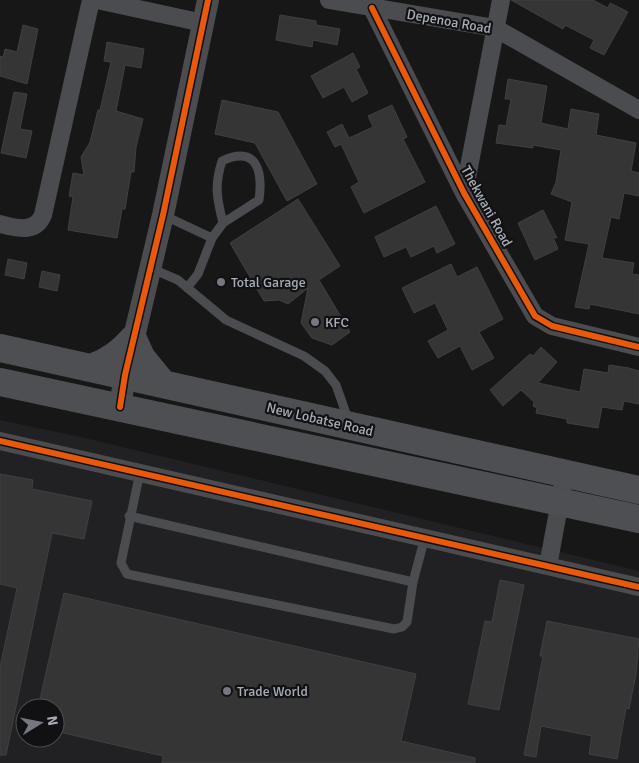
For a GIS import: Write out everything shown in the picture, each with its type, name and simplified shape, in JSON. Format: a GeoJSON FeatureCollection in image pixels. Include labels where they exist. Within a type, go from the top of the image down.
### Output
{"type":"FeatureCollection","features":[{"type":"Feature","properties":{"kind":"main road"},"geometry":{"type":"LineString","coordinates":[[91,368],[106,363],[118,355],[133,340],[141,357],[163,384]]}},
{"type":"Feature","properties":{"kind":"main road","name":"New Lobatse Road"},"geometry":{"type":"LineString","coordinates":[[0,348],[639,490]]}},
{"type":"Feature","properties":{"kind":"main road"},"geometry":{"type":"LineString","coordinates":[[0,382],[639,519]]}},
{"type":"Feature","properties":{"kind":"main road"},"geometry":{"type":"LineString","coordinates":[[345,456],[350,425]]}},
{"type":"Feature","properties":{"kind":"street"},"geometry":{"type":"LineString","coordinates":[[0,224],[28,228],[40,222],[43,215],[91,0]]}},
{"type":"Feature","properties":{"kind":"street"},"geometry":{"type":"LineString","coordinates":[[97,0],[203,23]]}},
{"type":"Feature","properties":{"kind":"street"},"geometry":{"type":"LineString","coordinates":[[120,408],[125,375],[163,215],[208,0]]}},
{"type":"Feature","properties":{"kind":"street","name":"Depenoa Road"},"geometry":{"type":"LineString","coordinates":[[329,0],[495,28],[639,110]]}},
{"type":"Feature","properties":{"kind":"street"},"geometry":{"type":"LineString","coordinates":[[464,193],[501,0]]}},
{"type":"Feature","properties":{"kind":"street","name":"Thekwani Road"},"geometry":{"type":"LineString","coordinates":[[372,8],[464,193],[535,316],[552,326],[639,346]]}},
{"type":"Feature","properties":{"kind":"street"},"geometry":{"type":"LineString","coordinates":[[0,441],[639,587]]}},
{"type":"Feature","properties":{"kind":"street"},"geometry":{"type":"LineString","coordinates":[[548,566],[565,474]]}},
{"type":"Feature","properties":{"kind":"lane"},"geometry":{"type":"LineString","coordinates":[[187,288],[198,274],[212,238],[223,223],[258,200],[260,174],[256,164],[249,158],[238,156],[222,161],[216,180],[217,198],[223,223]]}},
{"type":"Feature","properties":{"kind":"lane"},"geometry":{"type":"LineString","coordinates":[[163,215],[212,238]]}},
{"type":"Feature","properties":{"kind":"lane"},"geometry":{"type":"LineString","coordinates":[[150,268],[178,280],[226,320],[243,330],[272,340],[304,356],[325,371],[336,385],[350,425]]}},
{"type":"Feature","properties":{"kind":"lane"},"geometry":{"type":"LineString","coordinates":[[140,472],[120,563],[127,574],[394,629],[402,627],[407,622],[413,582],[425,538]]}},
{"type":"Feature","properties":{"kind":"lane"},"geometry":{"type":"LineString","coordinates":[[129,516],[413,582]]}},
{"type":"Feature","properties":{"kind":"shaded area"},"geometry":{"type":"Polygon","coordinates":[[[0,420],[85,438],[639,571],[639,763],[0,763],[0,420]]]}},
{"type":"Feature","properties":{"kind":"building"},"geometry":{"type":"Polygon","coordinates":[[[511,0],[593,0],[608,8],[610,3],[628,12],[604,55],[590,48],[594,40],[565,25],[563,29],[511,0]]]}},
{"type":"Feature","properties":{"kind":"building"},"geometry":{"type":"Polygon","coordinates":[[[280,15],[316,21],[316,25],[340,29],[337,45],[313,40],[312,47],[276,40],[280,15]]]}},
{"type":"Feature","properties":{"kind":"building"},"geometry":{"type":"Polygon","coordinates":[[[23,25],[38,29],[27,84],[0,76],[0,56],[3,57],[5,49],[17,52],[23,25]]]}},
{"type":"Feature","properties":{"kind":"building"},"geometry":{"type":"Polygon","coordinates":[[[107,42],[144,49],[141,68],[125,65],[116,111],[143,119],[136,147],[134,172],[131,172],[125,209],[122,209],[117,238],[68,230],[73,197],[69,196],[73,173],[84,175],[81,157],[90,142],[98,110],[100,110],[111,62],[104,61],[107,42]]]}},
{"type":"Feature","properties":{"kind":"building"},"geometry":{"type":"Polygon","coordinates":[[[353,53],[360,67],[356,69],[368,93],[352,102],[344,87],[323,98],[311,76],[353,53]]]}},
{"type":"Feature","properties":{"kind":"building"},"geometry":{"type":"Polygon","coordinates":[[[508,79],[547,86],[541,123],[568,129],[571,109],[599,114],[596,135],[636,143],[631,171],[639,173],[639,196],[624,193],[619,219],[611,217],[602,258],[634,263],[632,274],[639,275],[639,314],[590,304],[589,309],[575,307],[589,244],[565,240],[572,202],[551,194],[556,182],[561,150],[533,145],[533,148],[496,143],[499,125],[506,126],[511,99],[505,99],[508,79]]]}},
{"type":"Feature","properties":{"kind":"building"},"geometry":{"type":"Polygon","coordinates":[[[14,92],[27,94],[20,129],[32,131],[26,158],[1,153],[14,92]]]}},
{"type":"Feature","properties":{"kind":"building"},"geometry":{"type":"Polygon","coordinates":[[[222,100],[278,112],[317,184],[287,201],[255,143],[215,134],[222,100]]]}},
{"type":"Feature","properties":{"kind":"building"},"geometry":{"type":"Polygon","coordinates":[[[392,105],[407,137],[403,139],[425,182],[364,213],[351,187],[359,182],[341,144],[335,147],[327,132],[342,124],[349,138],[373,127],[368,116],[392,105]]]}},
{"type":"Feature","properties":{"kind":"building"},"geometry":{"type":"Polygon","coordinates":[[[298,199],[340,266],[319,280],[350,332],[332,345],[312,338],[301,323],[308,288],[288,304],[279,300],[264,301],[230,243],[298,199]]]}},
{"type":"Feature","properties":{"kind":"building"},"geometry":{"type":"Polygon","coordinates":[[[436,206],[455,244],[437,253],[434,246],[411,257],[406,247],[384,257],[375,237],[436,206]]]}},
{"type":"Feature","properties":{"kind":"building"},"geometry":{"type":"Polygon","coordinates":[[[543,210],[557,238],[553,237],[558,249],[535,260],[518,223],[543,210]]]}},
{"type":"Feature","properties":{"kind":"building"},"geometry":{"type":"Polygon","coordinates":[[[8,259],[27,263],[24,279],[5,275],[8,259]]]}},
{"type":"Feature","properties":{"kind":"building"},"geometry":{"type":"Polygon","coordinates":[[[451,264],[457,277],[477,267],[503,319],[479,332],[494,358],[472,370],[460,346],[438,358],[428,341],[448,330],[435,303],[414,313],[402,288],[451,264]]]}},
{"type":"Feature","properties":{"kind":"building"},"geometry":{"type":"Polygon","coordinates":[[[42,271],[60,275],[57,291],[39,287],[42,271]]]}},
{"type":"Feature","properties":{"kind":"building"},"geometry":{"type":"Polygon","coordinates":[[[541,347],[557,362],[538,383],[580,392],[584,369],[608,373],[609,365],[629,368],[639,371],[639,404],[624,401],[622,410],[602,407],[598,428],[567,423],[567,419],[536,413],[537,408],[533,406],[534,402],[521,390],[503,406],[490,390],[530,354],[533,356],[541,347]]]}},
{"type":"Feature","properties":{"kind":"building"},"geometry":{"type":"Polygon","coordinates":[[[0,474],[33,480],[32,489],[92,501],[84,539],[52,533],[18,698],[15,698],[15,712],[6,755],[0,755],[0,667],[17,588],[0,584],[0,474]]]}},
{"type":"Feature","properties":{"kind":"building"},"geometry":{"type":"Polygon","coordinates":[[[500,580],[524,585],[499,710],[468,704],[485,621],[492,622],[500,580]]]}},
{"type":"Feature","properties":{"kind":"building","name":"Trade World"},"geometry":{"type":"Polygon","coordinates":[[[64,593],[416,674],[401,741],[475,758],[475,763],[162,763],[163,756],[65,733],[65,698],[40,698],[64,593]]]}},
{"type":"Feature","properties":{"kind":"building"},"geometry":{"type":"Polygon","coordinates":[[[547,621],[639,639],[636,674],[629,709],[626,708],[617,759],[589,754],[592,736],[541,726],[536,757],[524,755],[543,656],[540,656],[547,621]]]}},
{"type":"Feature","properties":{"kind":"cycle path"},"geometry":{"type":"LineString","coordinates":[[120,407],[125,375],[163,215],[208,0]]}},
{"type":"Feature","properties":{"kind":"cycle path"},"geometry":{"type":"LineString","coordinates":[[372,8],[464,193],[535,316],[552,326],[639,347]]}},
{"type":"Feature","properties":{"kind":"cycle path"},"geometry":{"type":"LineString","coordinates":[[0,441],[639,587]]}},
{"type":"Feature","properties":{"kind":"place","name":"Total Garage"},"geometry":{"type":"Point","coordinates":[221,282]}},
{"type":"Feature","properties":{"kind":"place","name":"KFC"},"geometry":{"type":"Point","coordinates":[315,322]}},
{"type":"Feature","properties":{"kind":"place","name":"Trade World"},"geometry":{"type":"Point","coordinates":[227,691]}}]}
